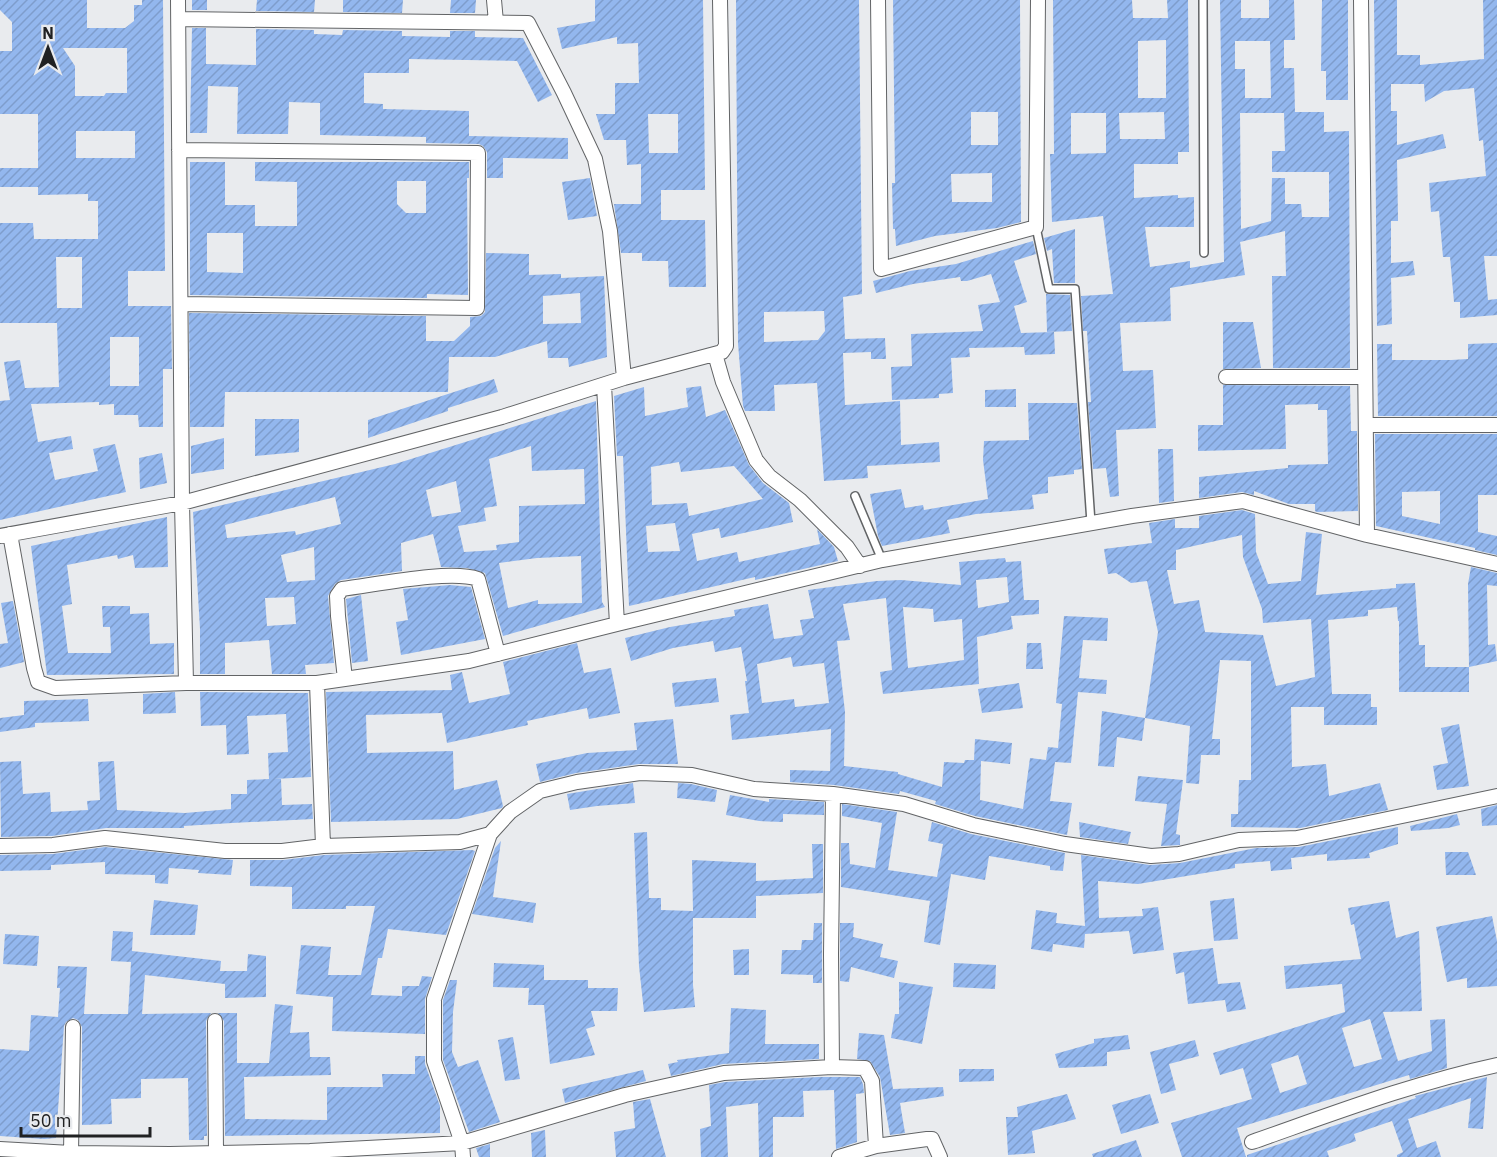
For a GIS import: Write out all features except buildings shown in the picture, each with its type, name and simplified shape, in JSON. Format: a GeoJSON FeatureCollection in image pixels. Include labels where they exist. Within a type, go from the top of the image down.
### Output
{"type":"FeatureCollection","features":[{"type":"Feature","properties":{"kind":"street"},"geometry":{"type":"LineString","coordinates":[[178,0],[182,502],[186,683]]}},
{"type":"Feature","properties":{"kind":"street"},"geometry":{"type":"LineString","coordinates":[[494,0],[496,22]]}},
{"type":"Feature","properties":{"kind":"street"},"geometry":{"type":"LineString","coordinates":[[720,0],[726,346],[722,352],[624,378],[502,417],[182,502],[5,535],[38,682],[55,688],[186,683],[317,683],[469,661],[882,560],[1091,523],[1243,501],[1367,535],[1497,564]]}},
{"type":"Feature","properties":{"kind":"street"},"geometry":{"type":"LineString","coordinates":[[878,0],[881,269],[1036,227],[1038,0]]}},
{"type":"Feature","properties":{"kind":"street"},"geometry":{"type":"LineString","coordinates":[[1361,0],[1367,535]]}},
{"type":"Feature","properties":{"kind":"street"},"geometry":{"type":"LineString","coordinates":[[179,19],[528,22],[595,159],[610,231],[624,378]]}},
{"type":"Feature","properties":{"kind":"street"},"geometry":{"type":"LineString","coordinates":[[179,150],[478,153],[477,308],[181,304]]}},
{"type":"Feature","properties":{"kind":"street"},"geometry":{"type":"LineString","coordinates":[[715,354],[723,382],[756,460],[769,476],[800,500],[847,547],[860,566]]}},
{"type":"Feature","properties":{"kind":"street"},"geometry":{"type":"LineString","coordinates":[[1226,377],[1365,377]]}},
{"type":"Feature","properties":{"kind":"street"},"geometry":{"type":"LineString","coordinates":[[604,385],[617,624]]}},
{"type":"Feature","properties":{"kind":"street"},"geometry":{"type":"LineString","coordinates":[[1366,425],[1497,425]]}},
{"type":"Feature","properties":{"kind":"street"},"geometry":{"type":"LineString","coordinates":[[345,679],[337,596],[342,589],[449,575],[478,579],[498,654]]}},
{"type":"Feature","properties":{"kind":"street"},"geometry":{"type":"LineString","coordinates":[[317,683],[323,846]]}},
{"type":"Feature","properties":{"kind":"street"},"geometry":{"type":"LineString","coordinates":[[463,1150],[434,1062],[434,999],[490,834],[510,812],[540,791],[577,782],[640,773],[692,775],[754,789],[833,794],[904,804],[973,825],[1065,844],[1151,856],[1179,854],[1239,840],[1298,838],[1497,796]]}},
{"type":"Feature","properties":{"kind":"street"},"geometry":{"type":"LineString","coordinates":[[832,1067],[833,794]]}},
{"type":"Feature","properties":{"kind":"street"},"geometry":{"type":"LineString","coordinates":[[0,846],[53,845],[105,838],[225,852],[282,852],[323,846],[460,842],[490,834]]}},
{"type":"Feature","properties":{"kind":"street"},"geometry":{"type":"LineString","coordinates":[[215,1021],[216,1152]]}},
{"type":"Feature","properties":{"kind":"street"},"geometry":{"type":"LineString","coordinates":[[71,1152],[73,1027]]}},
{"type":"Feature","properties":{"kind":"street"},"geometry":{"type":"LineString","coordinates":[[1251,1142],[1381,1097],[1497,1065]]}},
{"type":"Feature","properties":{"kind":"street"},"geometry":{"type":"LineString","coordinates":[[2,1152],[171,1155],[216,1152],[310,1154],[463,1150],[625,1095],[724,1073],[832,1067],[866,1068],[872,1081],[876,1146]]}},
{"type":"Feature","properties":{"kind":"street"},"geometry":{"type":"LineString","coordinates":[[839,1157],[876,1146],[932,1139],[940,1157]]}},
{"type":"Feature","properties":{"kind":"lane"},"geometry":{"type":"LineString","coordinates":[[1203,0],[1204,253]]}},
{"type":"Feature","properties":{"kind":"lane"},"geometry":{"type":"LineString","coordinates":[[1036,227],[1049,289],[1074,289],[1091,523]]}},
{"type":"Feature","properties":{"kind":"lane"},"geometry":{"type":"LineString","coordinates":[[855,496],[882,560]]}}]}
